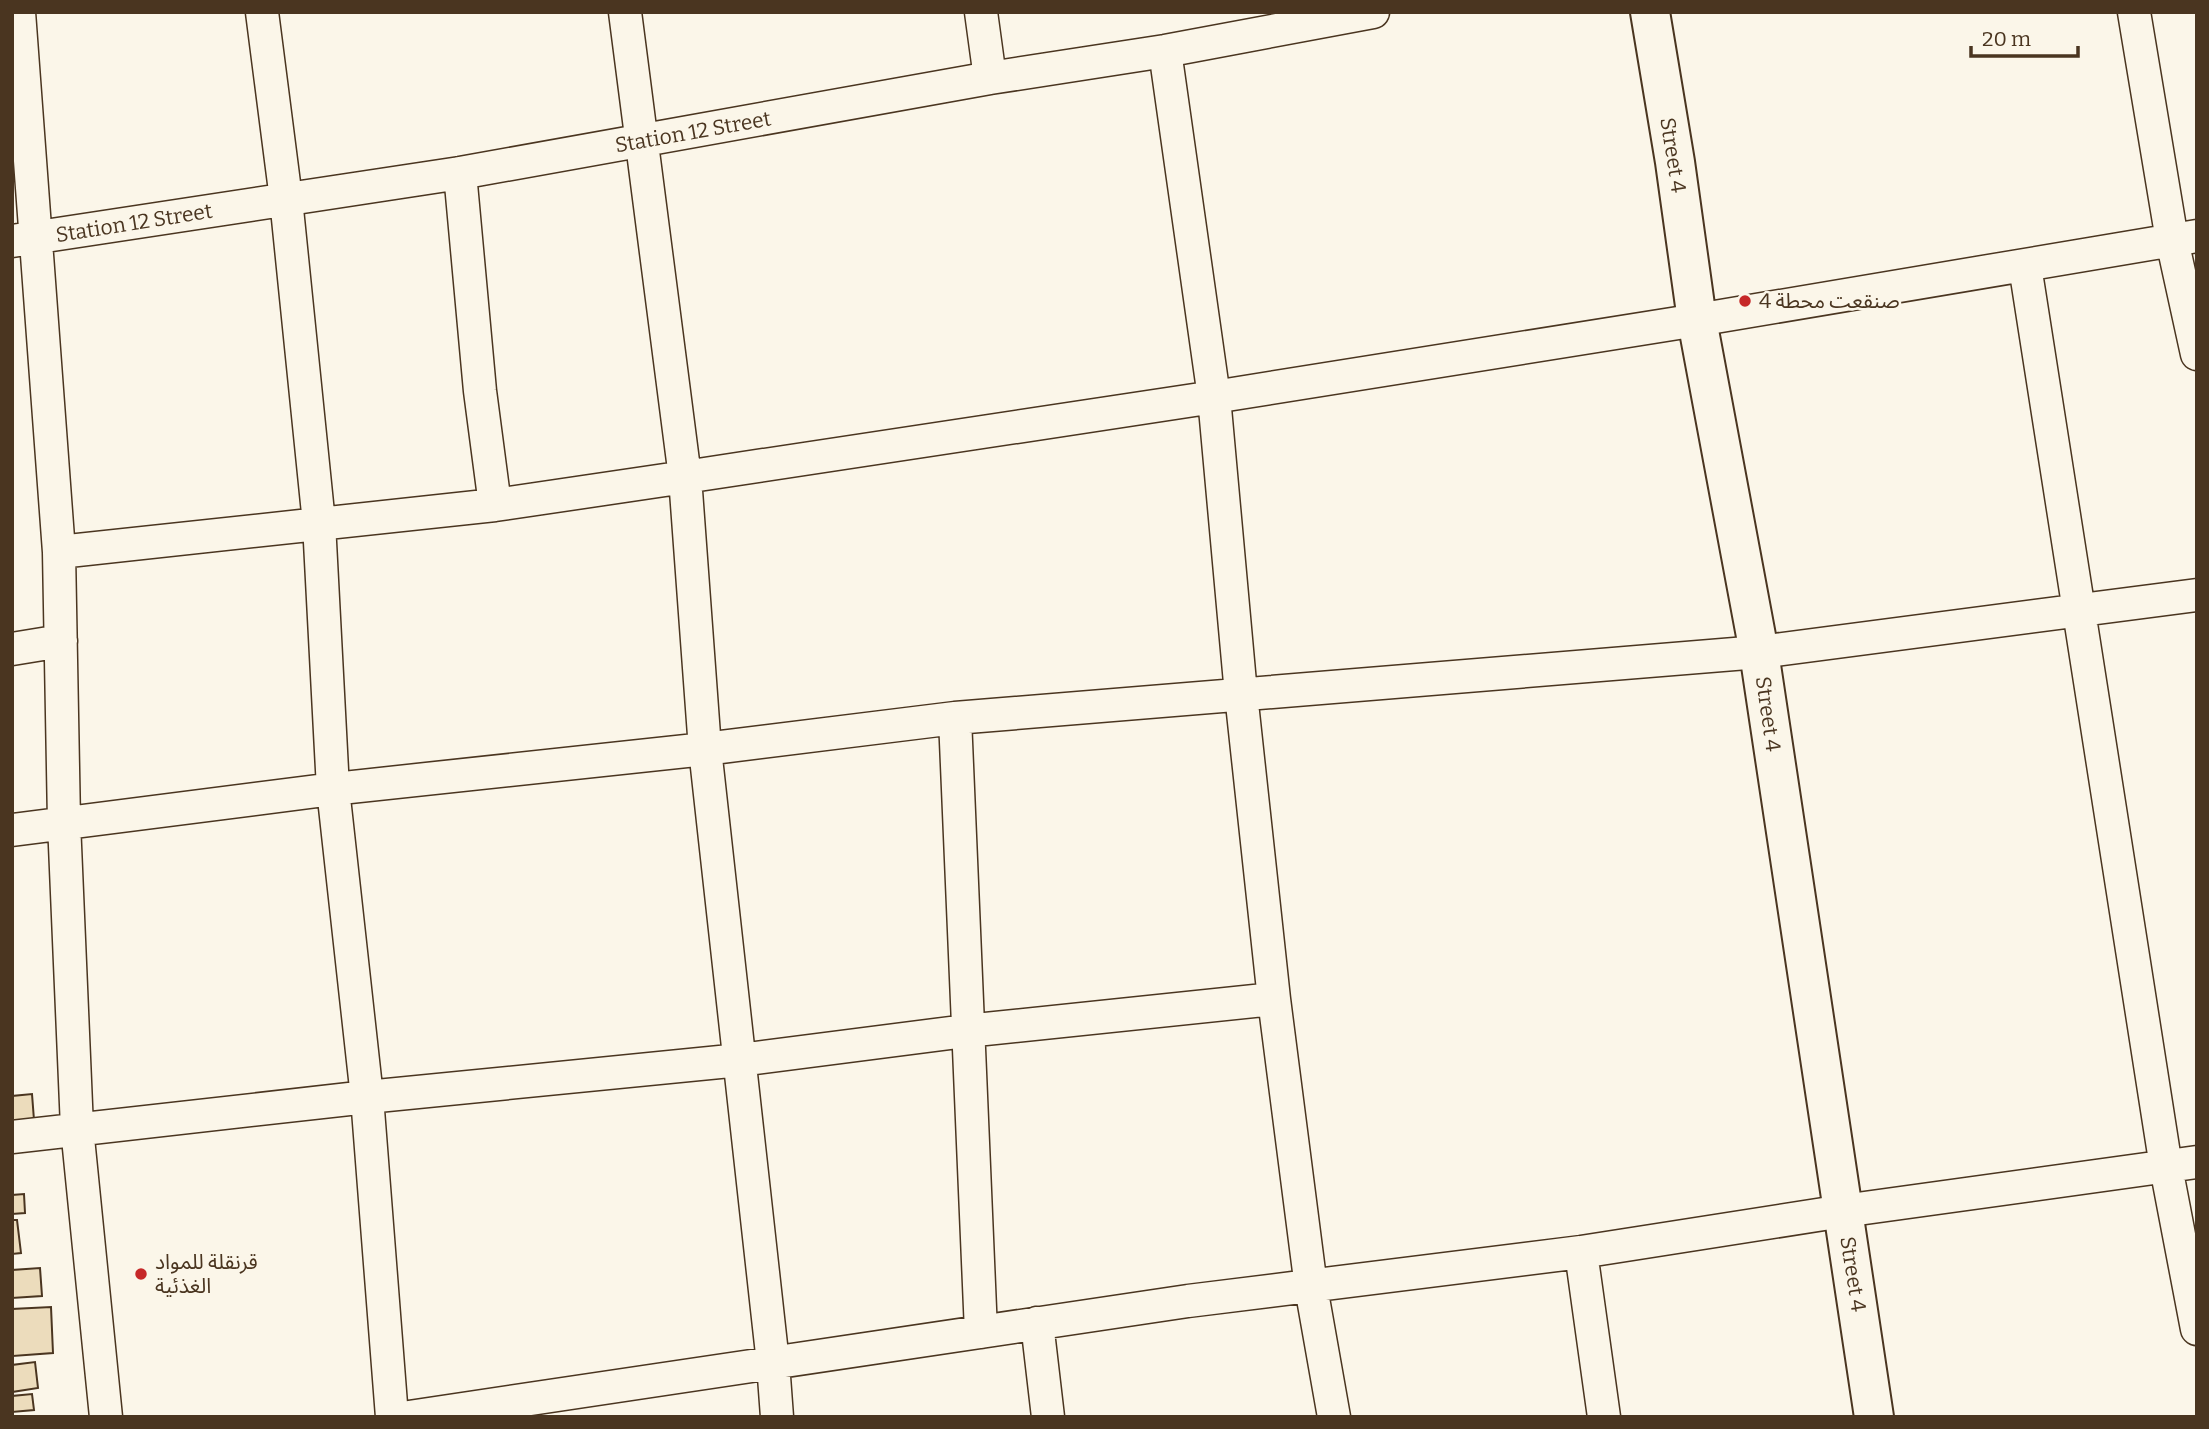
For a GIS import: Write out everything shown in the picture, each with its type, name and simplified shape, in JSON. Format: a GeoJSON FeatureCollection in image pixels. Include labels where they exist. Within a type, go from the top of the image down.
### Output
{"type":"FeatureCollection","features":[{"type":"Feature","properties":{"kind":"street"},"geometry":{"type":"LineString","coordinates":[[19,12],[24,239],[59,552],[64,822],[77,1128],[106,1417]]}},
{"type":"Feature","properties":{"kind":"street"},"geometry":{"type":"LineString","coordinates":[[262,12],[286,199],[319,523],[333,789],[367,1097],[392,1417]]}},
{"type":"Feature","properties":{"kind":"street"},"geometry":{"type":"LineString","coordinates":[[625,12],[685,477],[705,749],[777,1417]]}},
{"type":"Feature","properties":{"kind":"street"},"geometry":{"type":"LineString","coordinates":[[981,12],[990,78]]}},
{"type":"Feature","properties":{"kind":"street","name":"Station 12 Street"},"geometry":{"type":"LineString","coordinates":[[24,239],[460,173],[990,78],[1165,51],[1373,12]]}},
{"type":"Feature","properties":{"kind":"street","name":"Street 4"},"geometry":{"type":"LineString","coordinates":[[1650,12],[1697,320],[1759,652],[1874,1417]]}},
{"type":"Feature","properties":{"kind":"street"},"geometry":{"type":"LineString","coordinates":[[2134,12],[2185,238],[2197,354]]}},
{"type":"Feature","properties":{"kind":"street"},"geometry":{"type":"LineString","coordinates":[[1165,51],[1214,397],[1241,694],[1274,999],[1311,1287],[1334,1417]]}},
{"type":"Feature","properties":{"kind":"street"},"geometry":{"type":"LineString","coordinates":[[460,173],[480,391],[495,505]]}},
{"type":"Feature","properties":{"kind":"street"},"geometry":{"type":"LineString","coordinates":[[59,552],[495,505],[685,477],[1214,397],[2185,238]]}},
{"type":"Feature","properties":{"kind":"street"},"geometry":{"type":"LineString","coordinates":[[2025,266],[2166,1167],[2197,1329]]}},
{"type":"Feature","properties":{"kind":"street"},"geometry":{"type":"LineString","coordinates":[[12,830],[333,789],[705,749],[955,718],[1759,652],[2197,595]]}},
{"type":"Feature","properties":{"kind":"street"},"geometry":{"type":"LineString","coordinates":[[12,649],[61,641]]}},
{"type":"Feature","properties":{"kind":"street"},"geometry":{"type":"LineString","coordinates":[[955,718],[966,1031],[981,1332]]}},
{"type":"Feature","properties":{"kind":"street"},"geometry":{"type":"LineString","coordinates":[[12,1137],[367,1097],[740,1060],[966,1031],[1274,999]]}},
{"type":"Feature","properties":{"kind":"street"},"geometry":{"type":"LineString","coordinates":[[409,1417],[1188,1301],[1581,1252],[1843,1212],[2197,1163]]}},
{"type":"Feature","properties":{"kind":"street"},"geometry":{"type":"LineString","coordinates":[[1581,1252],[1604,1417]]}},
{"type":"Feature","properties":{"kind":"street"},"geometry":{"type":"LineString","coordinates":[[1037,1323],[1048,1417]]}},
{"type":"Feature","properties":{"kind":"building"},"geometry":{"type":"Polygon","coordinates":[[[32,1094],[35,1133],[12,1135],[12,1096],[32,1094]]]}},
{"type":"Feature","properties":{"kind":"building"},"geometry":{"type":"Polygon","coordinates":[[[24,1194],[25,1213],[12,1214],[12,1195],[24,1194]]]}},
{"type":"Feature","properties":{"kind":"building"},"geometry":{"type":"Polygon","coordinates":[[[12,1220],[17,1220],[21,1253],[12,1254],[12,1220]]]}},
{"type":"Feature","properties":{"kind":"building"},"geometry":{"type":"Polygon","coordinates":[[[40,1268],[42,1296],[12,1298],[12,1270],[40,1268]]]}},
{"type":"Feature","properties":{"kind":"building"},"geometry":{"type":"Polygon","coordinates":[[[51,1307],[53,1353],[13,1356],[12,1309],[51,1307]]]}},
{"type":"Feature","properties":{"kind":"building"},"geometry":{"type":"Polygon","coordinates":[[[35,1362],[38,1388],[12,1392],[12,1365],[35,1362]]]}},
{"type":"Feature","properties":{"kind":"building"},"geometry":{"type":"Polygon","coordinates":[[[32,1394],[34,1410],[12,1412],[12,1396],[32,1394]]]}},
{"type":"Feature","properties":{"kind":"place","name":"صنقعت محطة 4"},"geometry":{"type":"Point","coordinates":[1745,301]}},
{"type":"Feature","properties":{"kind":"place","name":"قرنقلة للمواد الغذئية"},"geometry":{"type":"Point","coordinates":[141,1274]}}]}
